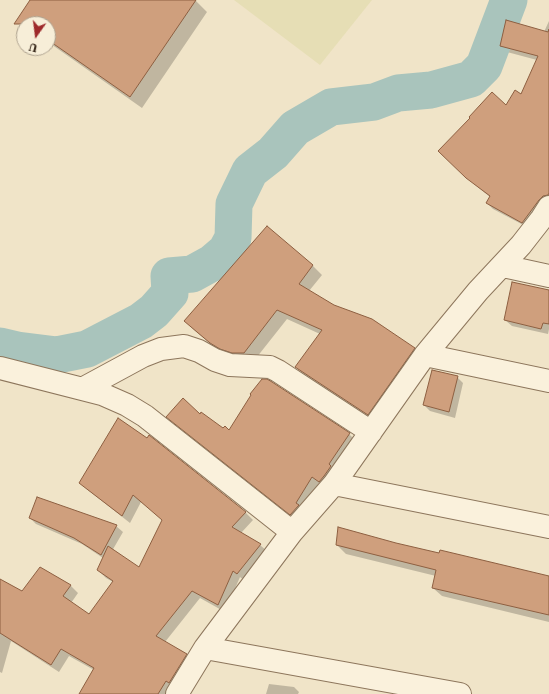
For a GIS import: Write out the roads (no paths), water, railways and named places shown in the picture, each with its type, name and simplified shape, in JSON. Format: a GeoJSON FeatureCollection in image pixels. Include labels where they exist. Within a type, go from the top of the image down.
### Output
{"type":"FeatureCollection","features":[{"type":"Feature","properties":{"kind":"street"},"geometry":{"type":"LineString","coordinates":[[177,694],[205,648],[292,532],[334,484],[425,355],[478,292],[521,246],[549,207]]}},
{"type":"Feature","properties":{"kind":"street"},"geometry":{"type":"LineString","coordinates":[[503,266],[549,276]]}},
{"type":"Feature","properties":{"kind":"street"},"geometry":{"type":"LineString","coordinates":[[82,389],[143,356],[161,349],[184,346],[199,350],[215,360],[230,366],[270,367],[371,432]]}},
{"type":"Feature","properties":{"kind":"street"},"geometry":{"type":"LineString","coordinates":[[425,355],[549,381]]}},
{"type":"Feature","properties":{"kind":"street"},"geometry":{"type":"LineString","coordinates":[[3,369],[102,394],[127,405],[145,416],[292,532]]}},
{"type":"Feature","properties":{"kind":"street"},"geometry":{"type":"LineString","coordinates":[[334,484],[549,527]]}},
{"type":"Feature","properties":{"kind":"street"},"geometry":{"type":"LineString","coordinates":[[205,648],[460,694]]}},
{"type":"Feature","properties":{"kind":"waterway"},"geometry":{"type":"LineString","coordinates":[[0,346],[17,350],[57,355],[87,349],[141,321],[154,311],[170,293],[169,276],[192,274],[212,263],[226,251],[233,238],[234,204],[250,171],[273,153],[295,128],[331,107],[374,102],[398,93],[431,90],[471,79],[484,66],[509,0]]}}]}
